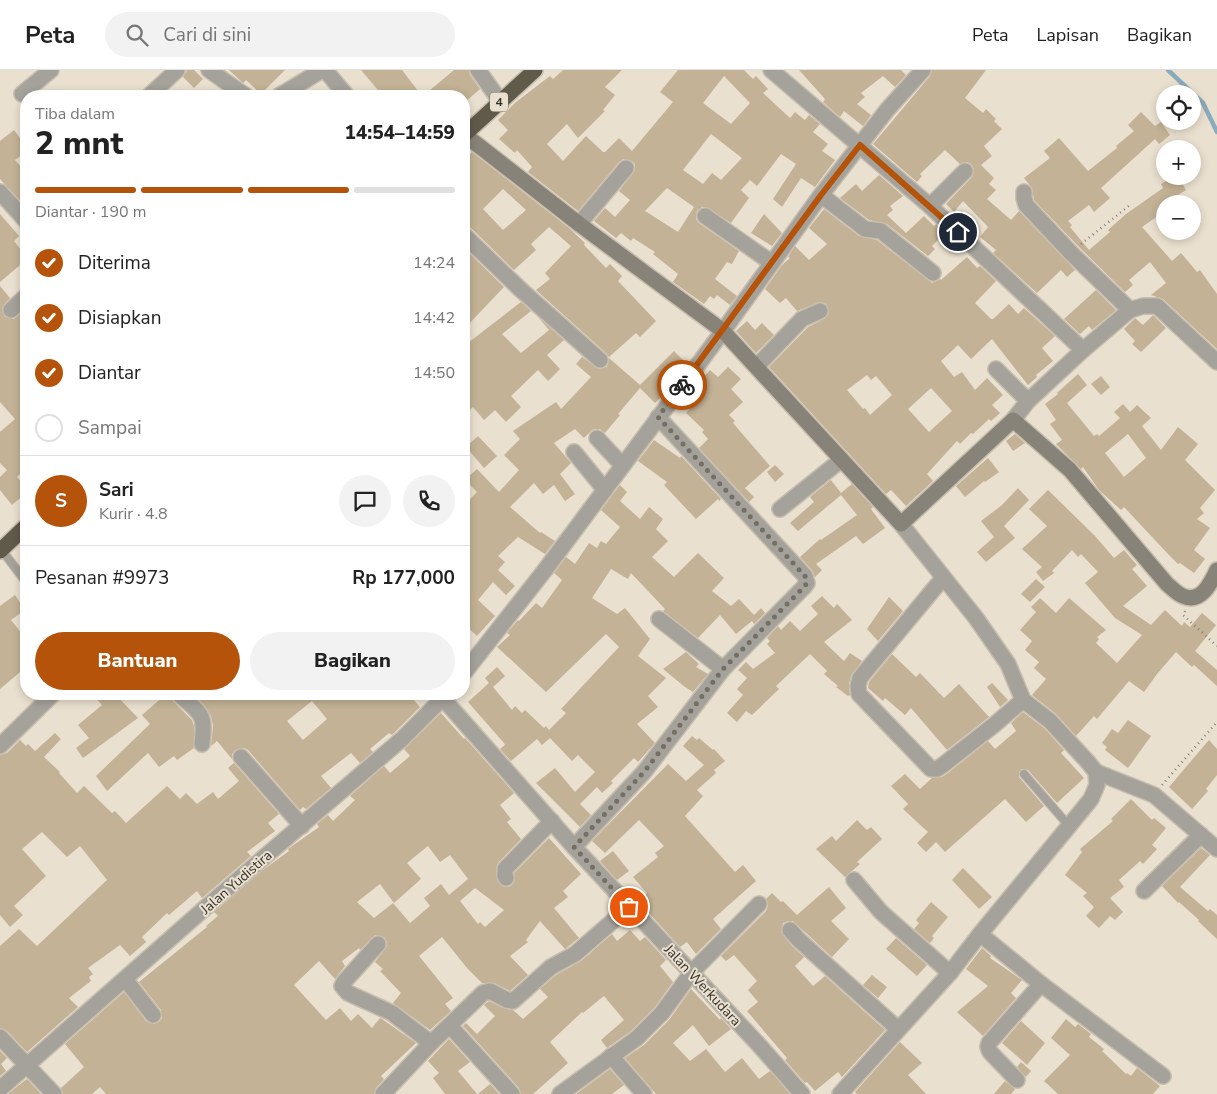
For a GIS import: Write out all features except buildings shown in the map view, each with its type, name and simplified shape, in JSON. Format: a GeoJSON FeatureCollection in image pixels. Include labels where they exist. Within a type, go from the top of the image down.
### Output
{"type":"FeatureCollection","features":[{"type":"Feature","properties":{"kind":"highway","name":"4"},"geometry":{"type":"LineString","coordinates":[[470,129],[534,70]]}},
{"type":"Feature","properties":{"kind":"highway"},"geometry":{"type":"LineString","coordinates":[[1,550],[20,535]]}},
{"type":"Feature","properties":{"kind":"street"},"geometry":{"type":"LineString","coordinates":[[27,90],[51,70]]}},
{"type":"Feature","properties":{"kind":"street"},"geometry":{"type":"LineString","coordinates":[[155,90],[177,70]]}},
{"type":"Feature","properties":{"kind":"street"},"geometry":{"type":"LineString","coordinates":[[209,70],[237,90]]}},
{"type":"Feature","properties":{"kind":"street"},"geometry":{"type":"LineString","coordinates":[[289,90],[324,70],[342,90]]}},
{"type":"Feature","properties":{"kind":"street"},"geometry":{"type":"LineString","coordinates":[[478,70],[500,101]]}},
{"type":"Feature","properties":{"kind":"street"},"geometry":{"type":"LineString","coordinates":[[470,666],[505,623],[605,490],[821,195],[887,110],[923,70]]}},
{"type":"Feature","properties":{"kind":"street"},"geometry":{"type":"LineString","coordinates":[[775,71],[930,206],[1083,350]]}},
{"type":"Feature","properties":{"kind":"street"},"geometry":{"type":"LineString","coordinates":[[470,140],[579,224],[723,331],[901,524],[976,618],[1008,664],[1023,700],[1050,721],[1096,772],[1154,795],[1217,848]]}},
{"type":"Feature","properties":{"kind":"street"},"geometry":{"type":"LineString","coordinates":[[579,224],[626,168]]}},
{"type":"Feature","properties":{"kind":"street"},"geometry":{"type":"LineString","coordinates":[[930,206],[965,171]]}},
{"type":"Feature","properties":{"kind":"street"},"geometry":{"type":"LineString","coordinates":[[1024,192],[1026,205],[1070,252],[1130,310]]}},
{"type":"Feature","properties":{"kind":"street"},"geometry":{"type":"LineString","coordinates":[[821,195],[865,229],[881,231],[933,273]]}},
{"type":"Feature","properties":{"kind":"street"},"geometry":{"type":"LineString","coordinates":[[2,198],[20,215]]}},
{"type":"Feature","properties":{"kind":"street"},"geometry":{"type":"LineString","coordinates":[[705,216],[772,263]]}},
{"type":"Feature","properties":{"kind":"street"},"geometry":{"type":"LineString","coordinates":[[470,241],[520,289],[600,360]]}},
{"type":"Feature","properties":{"kind":"street"},"geometry":{"type":"LineString","coordinates":[[11,310],[20,302]]}},
{"type":"Feature","properties":{"kind":"street"},"geometry":{"type":"LineString","coordinates":[[901,524],[1013,420],[1028,401],[1130,310],[1143,306],[1157,306],[1217,362]]}},
{"type":"Feature","properties":{"kind":"street"},"geometry":{"type":"LineString","coordinates":[[757,366],[802,319],[820,311]]}},
{"type":"Feature","properties":{"kind":"street"},"geometry":{"type":"LineString","coordinates":[[996,369],[1028,401]]}},
{"type":"Feature","properties":{"kind":"street"},"geometry":{"type":"LineString","coordinates":[[574,847],[644,772],[723,669],[804,587],[807,581],[805,576],[658,417]]}},
{"type":"Feature","properties":{"kind":"street"},"geometry":{"type":"LineString","coordinates":[[1013,420],[1070,470],[1167,584],[1183,596],[1191,598],[1199,596],[1206,591],[1216,575]]}},
{"type":"Feature","properties":{"kind":"street"},"geometry":{"type":"LineString","coordinates":[[597,438],[622,465]]}},
{"type":"Feature","properties":{"kind":"street"},"geometry":{"type":"LineString","coordinates":[[574,452],[605,490]]}},
{"type":"Feature","properties":{"kind":"street"},"geometry":{"type":"LineString","coordinates":[[780,509],[841,460]]}},
{"type":"Feature","properties":{"kind":"street"},"geometry":{"type":"LineString","coordinates":[[943,578],[860,678],[859,694],[931,769],[937,769],[943,765],[1023,700]]}},
{"type":"Feature","properties":{"kind":"street"},"geometry":{"type":"LineString","coordinates":[[659,619],[723,669]]}},
{"type":"Feature","properties":{"kind":"street"},"geometry":{"type":"LineString","coordinates":[[0,746],[47,700]]}},
{"type":"Feature","properties":{"kind":"street"},"geometry":{"type":"LineString","coordinates":[[185,700],[201,715],[203,720],[202,744]]}},
{"type":"Feature","properties":{"kind":"street","name":"Jalan Yudistira"},"geometry":{"type":"LineString","coordinates":[[0,1089],[402,739],[438,700]]}},
{"type":"Feature","properties":{"kind":"street","name":"Jalan Werkudara"},"geometry":{"type":"LineString","coordinates":[[447,700],[574,847],[692,972],[802,1094]]}},
{"type":"Feature","properties":{"kind":"street"},"geometry":{"type":"LineString","coordinates":[[241,757],[302,826]]}},
{"type":"Feature","properties":{"kind":"street"},"geometry":{"type":"LineString","coordinates":[[840,1094],[950,973],[1091,799],[1097,785],[1096,772]]}},
{"type":"Feature","properties":{"kind":"street"},"geometry":{"type":"LineString","coordinates":[[506,878],[505,869],[552,821]]}},
{"type":"Feature","properties":{"kind":"street"},"geometry":{"type":"LineString","coordinates":[[1144,891],[1201,835]]}},
{"type":"Feature","properties":{"kind":"street"},"geometry":{"type":"LineString","coordinates":[[854,880],[881,912],[950,973]]}},
{"type":"Feature","properties":{"kind":"street"},"geometry":{"type":"LineString","coordinates":[[560,1094],[638,1038],[662,1013],[692,972],[759,904]]}},
{"type":"Feature","properties":{"kind":"street"},"geometry":{"type":"LineString","coordinates":[[383,1094],[480,995],[488,991],[509,1001],[515,1000],[551,967],[575,954],[629,907]]}},
{"type":"Feature","properties":{"kind":"street"},"geometry":{"type":"LineString","coordinates":[[790,930],[898,1030]]}},
{"type":"Feature","properties":{"kind":"street"},"geometry":{"type":"LineString","coordinates":[[980,934],[1041,984],[1162,1076]]}},
{"type":"Feature","properties":{"kind":"street"},"geometry":{"type":"LineString","coordinates":[[378,944],[342,986],[348,993],[392,1013],[431,1043]]}},
{"type":"Feature","properties":{"kind":"street"},"geometry":{"type":"LineString","coordinates":[[125,979],[153,1015]]}},
{"type":"Feature","properties":{"kind":"street"},"geometry":{"type":"LineString","coordinates":[[1017,1080],[990,1052],[989,1043],[1041,984]]}},
{"type":"Feature","properties":{"kind":"street"},"geometry":{"type":"LineString","coordinates":[[450,1026],[512,1094]]}},
{"type":"Feature","properties":{"kind":"street"},"geometry":{"type":"LineString","coordinates":[[0,1036],[54,1094]]}},
{"type":"Feature","properties":{"kind":"street"},"geometry":{"type":"LineString","coordinates":[[611,1056],[644,1094]]}},
{"type":"Feature","properties":{"kind":"lane"},"geometry":{"type":"LineString","coordinates":[[1,550],[20,574]]}},
{"type":"Feature","properties":{"kind":"lane"},"geometry":{"type":"LineString","coordinates":[[1024,774],[1069,826]]}},
{"type":"Feature","properties":{"kind":"path"},"geometry":{"type":"LineString","coordinates":[[1070,252],[1130,205]]}},
{"type":"Feature","properties":{"kind":"path"},"geometry":{"type":"LineString","coordinates":[[1191,598],[1183,615],[1217,646]]}},
{"type":"Feature","properties":{"kind":"path"},"geometry":{"type":"LineString","coordinates":[[1154,795],[1217,722]]}},
{"type":"Feature","properties":{"kind":"waterway"},"geometry":{"type":"LineString","coordinates":[[1168,70],[1203,103],[1217,132]]}},
{"type":"Feature","properties":{"kind":"way so far"},"geometry":{"type":"LineString","coordinates":[[629,907],[574,847],[644,772],[723,669],[807,583],[805,576],[658,417],[682,385]]}},
{"type":"Feature","properties":{"kind":"route"},"geometry":{"type":"LineString","coordinates":[[682,385],[821,195],[860,145],[958,232]]}}]}
